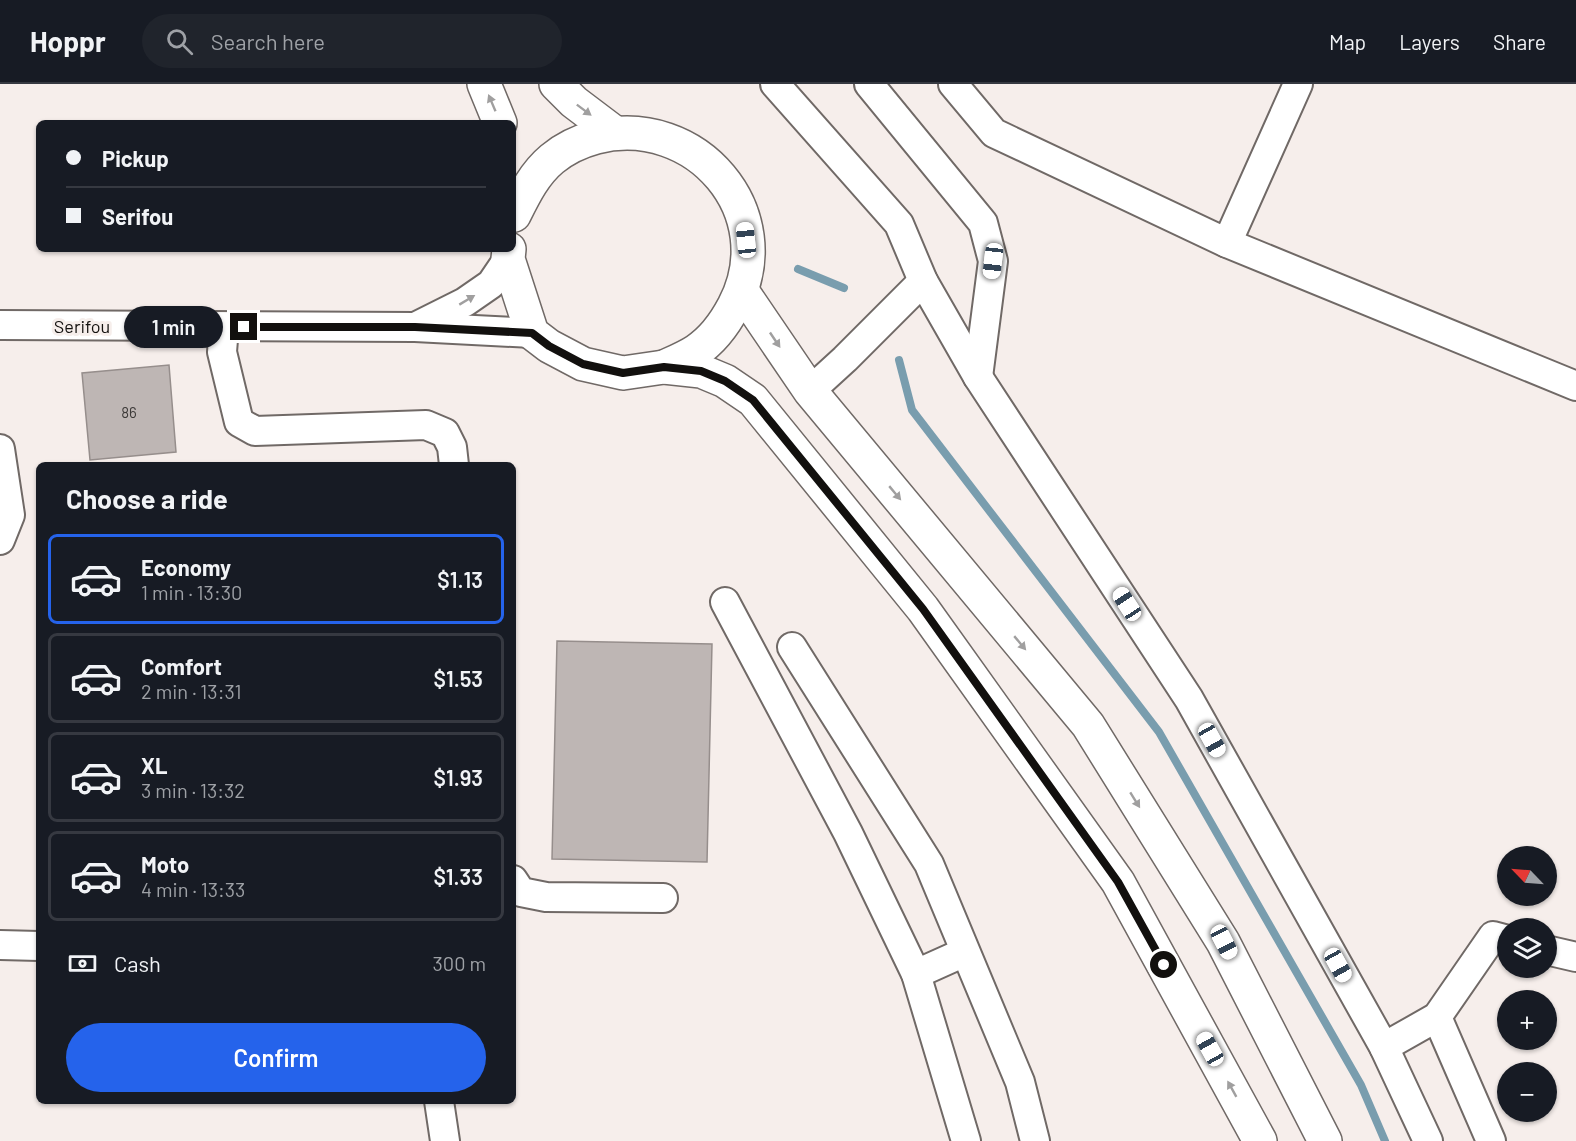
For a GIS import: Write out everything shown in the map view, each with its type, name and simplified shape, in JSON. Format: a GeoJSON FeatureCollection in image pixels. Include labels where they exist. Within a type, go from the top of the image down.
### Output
{"type":"FeatureCollection","features":[{"type":"Feature","properties":{"kind":"main road"},"geometry":{"type":"LineString","coordinates":[[484,84],[499,120]]}},
{"type":"Feature","properties":{"kind":"main road"},"geometry":{"type":"LineString","coordinates":[[556,84],[574,102],[615,133]]}},
{"type":"Feature","properties":{"kind":"main road"},"geometry":{"type":"LineString","coordinates":[[516,209],[529,184],[552,159],[582,141],[615,133],[649,134],[682,144],[710,164],[732,191],[744,223],[748,257],[742,291],[724,324],[698,350],[664,367]]}},
{"type":"Feature","properties":{"kind":"main road"},"geometry":{"type":"LineString","coordinates":[[509,254],[532,333],[549,346],[583,364],[623,373],[664,367],[701,371],[725,381],[753,400],[923,609],[1118,882],[1260,1141]]}},
{"type":"Feature","properties":{"kind":"main road"},"geometry":{"type":"LineString","coordinates":[[742,291],[810,391],[1088,725],[1224,942],[1325,1141]]}},
{"type":"Feature","properties":{"kind":"street"},"geometry":{"type":"LineString","coordinates":[[775,84],[899,224],[923,281],[978,377],[1189,699],[1384,1047],[1428,1141]]}},
{"type":"Feature","properties":{"kind":"street"},"geometry":{"type":"LineString","coordinates":[[869,84],[983,224],[993,261],[978,377]]}},
{"type":"Feature","properties":{"kind":"street"},"geometry":{"type":"LineString","coordinates":[[953,84],[994,133],[1227,243],[1576,386]]}},
{"type":"Feature","properties":{"kind":"street"},"geometry":{"type":"LineString","coordinates":[[1227,243],[1298,84]]}},
{"type":"Feature","properties":{"kind":"street","name":"Serifou"},"geometry":{"type":"LineString","coordinates":[[415,327],[465,302],[491,284],[509,254]]}},
{"type":"Feature","properties":{"kind":"street"},"geometry":{"type":"LineString","coordinates":[[810,391],[923,281]]}},
{"type":"Feature","properties":{"kind":"street","name":"Serifou"},"geometry":{"type":"LineString","coordinates":[[0,325],[415,327],[532,333]]}},
{"type":"Feature","properties":{"kind":"street"},"geometry":{"type":"LineString","coordinates":[[225,327],[222,352],[239,422],[255,431],[426,425],[445,433],[452,447],[454,462]]}},
{"type":"Feature","properties":{"kind":"street"},"geometry":{"type":"LineString","coordinates":[[0,449],[10,514],[0,540]]}},
{"type":"Feature","properties":{"kind":"street"},"geometry":{"type":"LineString","coordinates":[[725,602],[848,832],[916,974],[966,1141]]}},
{"type":"Feature","properties":{"kind":"street"},"geometry":{"type":"LineString","coordinates":[[792,647],[929,864],[1020,1082],[1035,1141]]}},
{"type":"Feature","properties":{"kind":"street"},"geometry":{"type":"LineString","coordinates":[[516,884],[521,892],[546,897],[663,898]]}},
{"type":"Feature","properties":{"kind":"street"},"geometry":{"type":"LineString","coordinates":[[1384,1047],[1437,1017],[1493,936],[1497,937]]}},
{"type":"Feature","properties":{"kind":"street"},"geometry":{"type":"LineString","coordinates":[[0,945],[36,946]]}},
{"type":"Feature","properties":{"kind":"street"},"geometry":{"type":"LineString","coordinates":[[916,974],[965,952]]}},
{"type":"Feature","properties":{"kind":"street"},"geometry":{"type":"LineString","coordinates":[[1557,953],[1576,957]]}},
{"type":"Feature","properties":{"kind":"street"},"geometry":{"type":"LineString","coordinates":[[1437,1017],[1491,1141]]}},
{"type":"Feature","properties":{"kind":"street"},"geometry":{"type":"LineString","coordinates":[[439,1104],[445,1141]]}},
{"type":"Feature","properties":{"kind":"building"},"geometry":{"type":"Polygon","coordinates":[[[169,365],[176,452],[90,460],[82,373],[169,365]]]}},
{"type":"Feature","properties":{"kind":"building"},"geometry":{"type":"Polygon","coordinates":[[[557,641],[712,644],[707,862],[552,859],[557,641]]]}},
{"type":"Feature","properties":{"kind":"waterway"},"geometry":{"type":"LineString","coordinates":[[798,269],[844,288]]}},
{"type":"Feature","properties":{"kind":"waterway"},"geometry":{"type":"LineString","coordinates":[[899,360],[912,410],[1159,732],[1361,1085],[1385,1141]]}},
{"type":"Feature","properties":{"kind":"route"},"geometry":{"type":"LineString","coordinates":[[244,327],[415,327],[532,333],[549,346],[583,364],[623,373],[664,367],[701,371],[725,381],[753,400],[923,609],[1118,882],[1164,965]]}}]}
